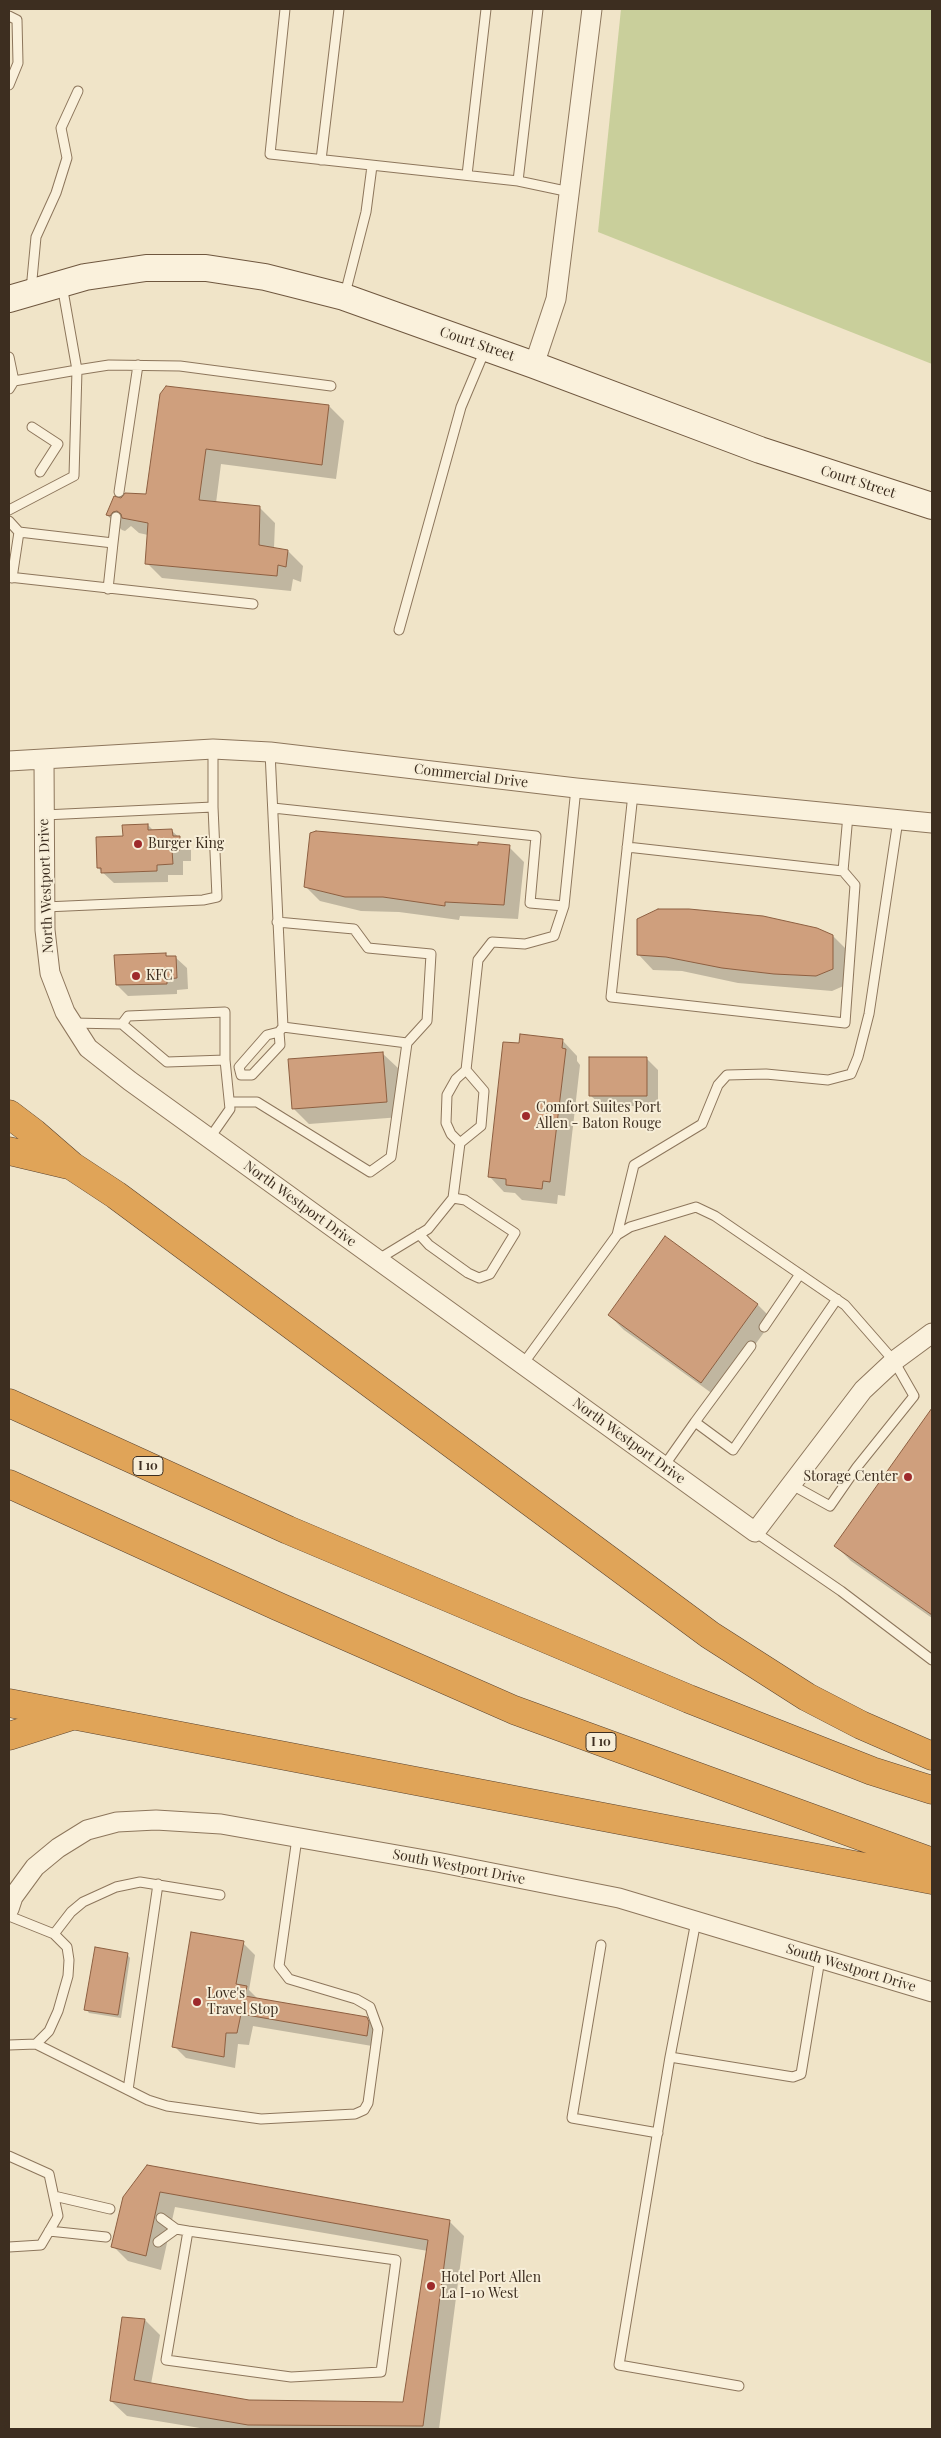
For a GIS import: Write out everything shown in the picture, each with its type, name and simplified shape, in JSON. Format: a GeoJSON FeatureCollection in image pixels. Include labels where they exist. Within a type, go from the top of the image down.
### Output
{"type":"FeatureCollection","features":[{"type":"Feature","properties":{"kind":"highway"},"geometry":{"type":"LineString","coordinates":[[9,1114],[72,1166],[124,1201],[710,1635],[807,1697],[862,1725],[932,1756]]}},
{"type":"Feature","properties":{"kind":"highway"},"geometry":{"type":"LineString","coordinates":[[9,1150],[72,1166]]}},
{"type":"Feature","properties":{"kind":"highway","name":"I 10"},"geometry":{"type":"LineString","coordinates":[[9,1403],[288,1530],[690,1699],[872,1771],[932,1790]]}},
{"type":"Feature","properties":{"kind":"highway","name":"I 10"},"geometry":{"type":"LineString","coordinates":[[9,1484],[276,1606],[514,1710],[932,1862]]}},
{"type":"Feature","properties":{"kind":"highway"},"geometry":{"type":"LineString","coordinates":[[9,1703],[932,1880]]}},
{"type":"Feature","properties":{"kind":"highway"},"geometry":{"type":"LineString","coordinates":[[9,1736],[72,1716]]}},
{"type":"Feature","properties":{"kind":"main road","name":"Court Street"},"geometry":{"type":"LineString","coordinates":[[20,296],[85,276],[146,268],[206,268],[266,277],[344,297],[534,364],[760,450],[930,502]]}},
{"type":"Feature","properties":{"kind":"street"},"geometry":{"type":"LineString","coordinates":[[534,364],[556,300],[592,9]]}},
{"type":"Feature","properties":{"kind":"street","name":"Commercial Drive"},"geometry":{"type":"LineString","coordinates":[[9,761],[213,749],[270,752],[576,788],[932,823]]}},
{"type":"Feature","properties":{"kind":"street","name":"North Westport Drive"},"geometry":{"type":"LineString","coordinates":[[44,760],[45,906],[50,973],[64,1012],[88,1048],[209,1139],[755,1532]]}},
{"type":"Feature","properties":{"kind":"street"},"geometry":{"type":"LineString","coordinates":[[755,1532],[863,1390],[894,1361],[932,1334]]}},
{"type":"Feature","properties":{"kind":"street","name":"South Westport Drive"},"geometry":{"type":"LineString","coordinates":[[9,1908],[13,1897],[35,1867],[58,1848],[87,1830],[117,1822],[156,1820],[221,1824],[619,1898],[932,1992]]}},
{"type":"Feature","properties":{"kind":"lane"},"geometry":{"type":"LineString","coordinates":[[285,9],[270,154],[518,181],[570,192]]}},
{"type":"Feature","properties":{"kind":"lane"},"geometry":{"type":"LineString","coordinates":[[321,160],[339,9]]}},
{"type":"Feature","properties":{"kind":"lane"},"geometry":{"type":"LineString","coordinates":[[467,176],[486,9]]}},
{"type":"Feature","properties":{"kind":"lane"},"geometry":{"type":"LineString","coordinates":[[518,181],[538,9]]}},
{"type":"Feature","properties":{"kind":"lane"},"geometry":{"type":"LineString","coordinates":[[9,16],[17,20],[18,63],[9,85]]}},
{"type":"Feature","properties":{"kind":"lane"},"geometry":{"type":"LineString","coordinates":[[20,296],[36,237],[56,193],[67,158],[61,128],[78,91]]}},
{"type":"Feature","properties":{"kind":"lane"},"geometry":{"type":"LineString","coordinates":[[344,297],[366,212],[372,166]]}},
{"type":"Feature","properties":{"kind":"lane"},"geometry":{"type":"LineString","coordinates":[[9,510],[74,476],[77,370],[62,283]]}},
{"type":"Feature","properties":{"kind":"lane"},"geometry":{"type":"LineString","coordinates":[[399,630],[461,407],[486,348]]}},
{"type":"Feature","properties":{"kind":"lane"},"geometry":{"type":"LineString","coordinates":[[9,357],[12,385],[108,365],[138,365],[180,366],[331,386]]}},
{"type":"Feature","properties":{"kind":"lane"},"geometry":{"type":"LineString","coordinates":[[119,492],[138,365]]}},
{"type":"Feature","properties":{"kind":"lane"},"geometry":{"type":"LineString","coordinates":[[32,427],[58,444]]}},
{"type":"Feature","properties":{"kind":"lane"},"geometry":{"type":"LineString","coordinates":[[40,472],[58,444],[75,440]]}},
{"type":"Feature","properties":{"kind":"lane"},"geometry":{"type":"LineString","coordinates":[[108,589],[116,517]]}},
{"type":"Feature","properties":{"kind":"lane"},"geometry":{"type":"LineString","coordinates":[[9,521],[19,532],[113,543]]}},
{"type":"Feature","properties":{"kind":"lane"},"geometry":{"type":"LineString","coordinates":[[19,532],[10,577],[253,604]]}},
{"type":"Feature","properties":{"kind":"lane"},"geometry":{"type":"LineString","coordinates":[[45,906],[202,900],[218,897],[212,807],[213,749]]}},
{"type":"Feature","properties":{"kind":"lane"},"geometry":{"type":"LineString","coordinates":[[228,1086],[241,1075],[252,1076],[280,1045],[281,1029],[270,752]]}},
{"type":"Feature","properties":{"kind":"lane"},"geometry":{"type":"LineString","coordinates":[[460,1143],[451,1134],[446,1123],[447,1095],[456,1079],[466,1070],[478,960],[492,942],[526,944],[554,936],[564,906],[576,788]]}},
{"type":"Feature","properties":{"kind":"lane"},"geometry":{"type":"LineString","coordinates":[[633,794],[611,997],[844,1023],[854,885],[843,871],[848,815]]}},
{"type":"Feature","properties":{"kind":"lane"},"geometry":{"type":"LineString","coordinates":[[44,815],[212,807]]}},
{"type":"Feature","properties":{"kind":"lane"},"geometry":{"type":"LineString","coordinates":[[273,808],[536,836],[530,903],[564,906]]}},
{"type":"Feature","properties":{"kind":"lane"},"geometry":{"type":"LineString","coordinates":[[617,1235],[634,1165],[702,1124],[718,1085],[727,1075],[766,1074],[828,1080],[851,1074],[858,1057],[870,1014],[898,820]]}},
{"type":"Feature","properties":{"kind":"lane"},"geometry":{"type":"LineString","coordinates":[[627,847],[843,871]]}},
{"type":"Feature","properties":{"kind":"lane"},"geometry":{"type":"LineString","coordinates":[[230,1102],[257,1102],[370,1172],[391,1157],[407,1043],[427,1021],[431,954],[368,948],[354,929],[277,922]]}},
{"type":"Feature","properties":{"kind":"lane"},"geometry":{"type":"LineString","coordinates":[[122,1024],[128,1016],[225,1012],[225,1060],[230,1109],[209,1139]]}},
{"type":"Feature","properties":{"kind":"lane"},"geometry":{"type":"LineString","coordinates":[[72,1024],[122,1024],[167,1062],[225,1060]]}},
{"type":"Feature","properties":{"kind":"lane"},"geometry":{"type":"LineString","coordinates":[[241,1075],[239,1067],[250,1054],[267,1036],[281,1029],[407,1043]]}},
{"type":"Feature","properties":{"kind":"lane"},"geometry":{"type":"LineString","coordinates":[[377,1260],[428,1229],[453,1198],[460,1143],[481,1126],[484,1091],[466,1070]]}},
{"type":"Feature","properties":{"kind":"lane"},"geometry":{"type":"LineString","coordinates":[[419,1234],[429,1245],[468,1273],[479,1278],[490,1274],[515,1234],[465,1200],[453,1198]]}},
{"type":"Feature","properties":{"kind":"lane"},"geometry":{"type":"LineString","coordinates":[[523,1364],[617,1235],[630,1227],[696,1207],[715,1216],[845,1305],[894,1361],[914,1396],[857,1467],[830,1506],[792,1485]]}},
{"type":"Feature","properties":{"kind":"lane"},"geometry":{"type":"LineString","coordinates":[[764,1327],[800,1274]]}},
{"type":"Feature","properties":{"kind":"lane"},"geometry":{"type":"LineString","coordinates":[[694,1422],[733,1450],[837,1299]]}},
{"type":"Feature","properties":{"kind":"lane"},"geometry":{"type":"LineString","coordinates":[[664,1466],[694,1422],[751,1346]]}},
{"type":"Feature","properties":{"kind":"lane"},"geometry":{"type":"LineString","coordinates":[[755,1532],[841,1591],[932,1660]]}},
{"type":"Feature","properties":{"kind":"lane"},"geometry":{"type":"LineString","coordinates":[[9,2045],[36,2044],[128,2090],[167,2106],[262,2119],[355,2114],[364,2110],[368,2103],[378,2029],[370,2007],[356,1999],[289,1979],[279,1966],[297,1838]]}},
{"type":"Feature","properties":{"kind":"lane"},"geometry":{"type":"LineString","coordinates":[[54,1934],[71,1912],[98,1894],[116,1886],[140,1882],[220,1896]]}},
{"type":"Feature","properties":{"kind":"lane"},"geometry":{"type":"LineString","coordinates":[[128,2090],[158,1884]]}},
{"type":"Feature","properties":{"kind":"lane"},"geometry":{"type":"LineString","coordinates":[[9,1916],[54,1934],[67,1947],[69,1960],[68,1976],[58,2011],[49,2031],[36,2044]]}},
{"type":"Feature","properties":{"kind":"lane"},"geometry":{"type":"LineString","coordinates":[[696,1921],[670,2057],[619,2366],[739,2386]]}},
{"type":"Feature","properties":{"kind":"lane"},"geometry":{"type":"LineString","coordinates":[[601,1946],[572,2118],[658,2133]]}},
{"type":"Feature","properties":{"kind":"lane"},"geometry":{"type":"LineString","coordinates":[[670,2057],[793,2077],[801,2074],[820,1959]]}},
{"type":"Feature","properties":{"kind":"lane"},"geometry":{"type":"LineString","coordinates":[[9,2156],[49,2174],[58,2216],[42,2245],[9,2247]]}},
{"type":"Feature","properties":{"kind":"lane"},"geometry":{"type":"LineString","coordinates":[[54,2196],[110,2209]]}},
{"type":"Feature","properties":{"kind":"lane"},"geometry":{"type":"LineString","coordinates":[[161,2218],[176,2229],[396,2260],[381,2372],[291,2377],[166,2360],[188,2231]]}},
{"type":"Feature","properties":{"kind":"lane"},"geometry":{"type":"LineString","coordinates":[[158,2242],[176,2229]]}},
{"type":"Feature","properties":{"kind":"lane"},"geometry":{"type":"LineString","coordinates":[[50,2231],[106,2237]]}},
{"type":"Feature","properties":{"kind":"green space"},"geometry":{"type":"Polygon","coordinates":[[[621,9],[932,9],[932,364],[598,232],[621,9]]]}},
{"type":"Feature","properties":{"kind":"building"},"geometry":{"type":"Polygon","coordinates":[[[166,386],[329,405],[322,465],[206,449],[199,500],[260,506],[259,545],[288,550],[286,567],[278,565],[277,576],[145,564],[148,523],[122,518],[121,514],[117,511],[113,512],[110,516],[106,515],[114,496],[121,498],[125,493],[146,494],[160,394],[166,386]]]}},
{"type":"Feature","properties":{"kind":"building","name":"Burger King"},"geometry":{"type":"Polygon","coordinates":[[[148,824],[148,830],[172,829],[173,836],[180,836],[180,850],[172,850],[173,864],[157,865],[157,871],[101,873],[101,868],[97,868],[96,837],[123,836],[122,825],[148,824]]]}},
{"type":"Feature","properties":{"kind":"building"},"geometry":{"type":"Polygon","coordinates":[[[316,831],[478,845],[478,842],[510,845],[504,905],[445,902],[445,906],[383,897],[345,897],[304,887],[310,833],[316,831]]]}},
{"type":"Feature","properties":{"kind":"building"},"geometry":{"type":"Polygon","coordinates":[[[658,909],[689,909],[763,916],[817,928],[833,935],[833,969],[816,976],[774,974],[722,968],[666,957],[637,955],[637,919],[658,909]]]}},
{"type":"Feature","properties":{"kind":"building"},"geometry":{"type":"Polygon","coordinates":[[[166,953],[166,956],[176,956],[177,978],[167,979],[167,984],[116,985],[114,955],[166,953]]]}},
{"type":"Feature","properties":{"kind":"building","name":"Comfort Suites Port Allen - Baton Rouge"},"geometry":{"type":"Polygon","coordinates":[[[520,1034],[563,1039],[562,1048],[566,1049],[550,1182],[543,1181],[542,1189],[506,1185],[506,1179],[488,1177],[503,1042],[519,1043],[520,1034]]]}},
{"type":"Feature","properties":{"kind":"building"},"geometry":{"type":"Polygon","coordinates":[[[383,1052],[387,1102],[292,1109],[288,1059],[383,1052]]]}},
{"type":"Feature","properties":{"kind":"building"},"geometry":{"type":"Polygon","coordinates":[[[589,1057],[647,1057],[647,1096],[589,1096],[589,1057]]]}},
{"type":"Feature","properties":{"kind":"building"},"geometry":{"type":"Polygon","coordinates":[[[665,1236],[758,1304],[701,1383],[608,1315],[665,1236]]]}},
{"type":"Feature","properties":{"kind":"building","name":"Storage Center"},"geometry":{"type":"Polygon","coordinates":[[[932,1408],[932,1615],[834,1546],[932,1408]]]}},
{"type":"Feature","properties":{"kind":"building"},"geometry":{"type":"Polygon","coordinates":[[[191,1932],[244,1941],[236,1984],[247,1986],[245,1996],[367,2017],[369,2022],[367,2036],[241,2014],[237,2033],[226,2033],[224,2057],[172,2047],[191,1932]]]}},
{"type":"Feature","properties":{"kind":"building"},"geometry":{"type":"Polygon","coordinates":[[[95,1947],[128,1953],[118,2015],[84,2010],[95,1947]]]}},
{"type":"Feature","properties":{"kind":"building","name":"Hotel Port Allen La I-10 West"},"geometry":{"type":"Polygon","coordinates":[[[147,2165],[450,2220],[423,2426],[248,2425],[110,2401],[122,2317],[145,2319],[134,2380],[249,2400],[403,2402],[428,2240],[160,2192],[146,2256],[111,2247],[123,2197],[147,2165]]]}},
{"type":"Feature","properties":{"kind":"place","name":"Burger King"},"geometry":{"type":"Point","coordinates":[138,844]}},
{"type":"Feature","properties":{"kind":"place","name":"KFC"},"geometry":{"type":"Point","coordinates":[136,976]}},
{"type":"Feature","properties":{"kind":"place","name":"Comfort Suites Port Allen - Baton Rouge"},"geometry":{"type":"Point","coordinates":[526,1116]}},
{"type":"Feature","properties":{"kind":"place","name":"Storage Center"},"geometry":{"type":"Point","coordinates":[908,1477]}},
{"type":"Feature","properties":{"kind":"place","name":"Love's Travel Stop"},"geometry":{"type":"Point","coordinates":[197,2002]}},
{"type":"Feature","properties":{"kind":"place","name":"Hotel Port Allen La I-10 West"},"geometry":{"type":"Point","coordinates":[431,2286]}}]}
